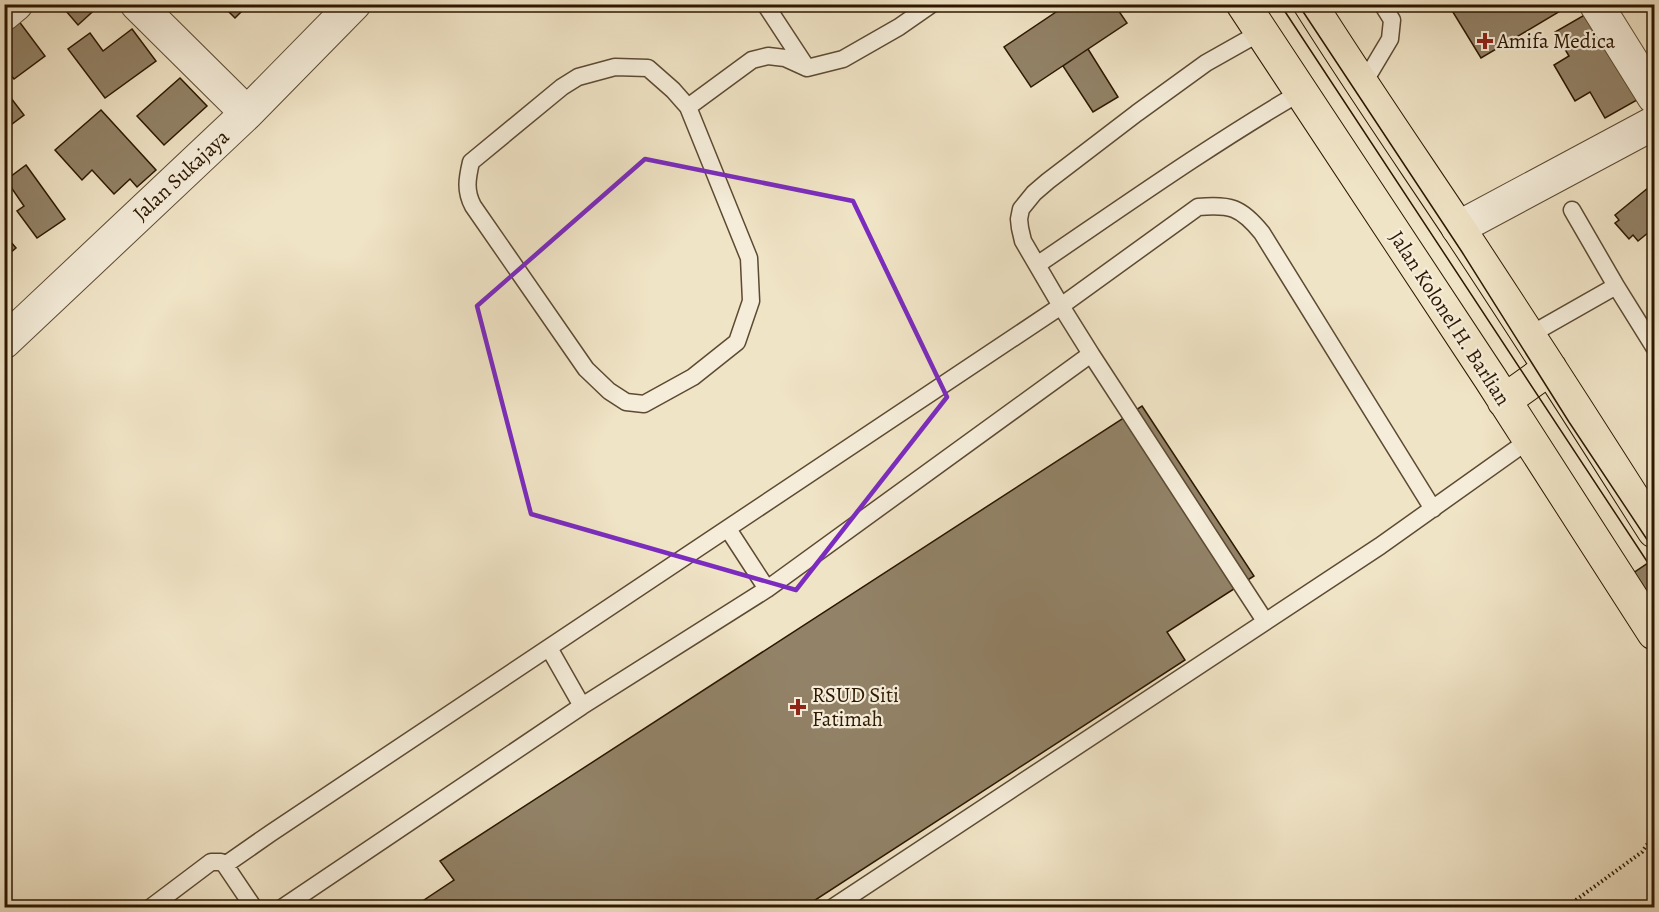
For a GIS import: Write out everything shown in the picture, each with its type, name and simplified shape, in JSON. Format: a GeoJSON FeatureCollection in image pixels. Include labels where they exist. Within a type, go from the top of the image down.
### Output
{"type":"FeatureCollection","features":[{"type":"Feature","properties":{"kind":"highway","name":"Jalan Kolonel H. Barlian"},"geometry":{"type":"LineString","coordinates":[[1243,4],[1654,633]]}},
{"type":"Feature","properties":{"kind":"highway"},"geometry":{"type":"LineString","coordinates":[[1310,4],[1550,368],[1654,531]]}},
{"type":"Feature","properties":{"kind":"highway"},"geometry":{"type":"LineString","coordinates":[[1504,401],[1550,368]]}},
{"type":"Feature","properties":{"kind":"street"},"geometry":{"type":"LineString","coordinates":[[4,14],[16,4]]}},
{"type":"Feature","properties":{"kind":"street"},"geometry":{"type":"LineString","coordinates":[[137,4],[247,113]]}},
{"type":"Feature","properties":{"kind":"street","name":"Jalan Sukajaya"},"geometry":{"type":"LineString","coordinates":[[4,342],[247,113],[354,4]]}},
{"type":"Feature","properties":{"kind":"street"},"geometry":{"type":"LineString","coordinates":[[1596,4],[1654,97]]}},
{"type":"Feature","properties":{"kind":"street"},"geometry":{"type":"LineString","coordinates":[[1458,228],[1654,123]]}},
{"type":"Feature","properties":{"kind":"lane"},"geometry":{"type":"LineString","coordinates":[[765,4],[807,68]]}},
{"type":"Feature","properties":{"kind":"lane"},"geometry":{"type":"LineString","coordinates":[[688,107],[753,60],[768,56],[785,57],[807,68],[843,59],[891,32],[932,4]]}},
{"type":"Feature","properties":{"kind":"lane"},"geometry":{"type":"LineString","coordinates":[[1362,86],[1390,39],[1392,20],[1382,4]]}},
{"type":"Feature","properties":{"kind":"lane"},"geometry":{"type":"LineString","coordinates":[[1261,32],[1206,63],[1137,113],[1034,193],[1021,210],[1019,219],[1023,241],[1061,306],[1265,621]]}},
{"type":"Feature","properties":{"kind":"lane"},"geometry":{"type":"LineString","coordinates":[[615,67],[648,68],[688,107],[749,258],[750,302],[737,342],[693,377],[644,404],[626,402],[609,391],[586,369],[473,206],[467,189],[467,177],[471,162],[562,87],[578,77],[615,67]]}},
{"type":"Feature","properties":{"kind":"lane"},"geometry":{"type":"LineString","coordinates":[[1037,265],[1260,116],[1301,92]]}},
{"type":"Feature","properties":{"kind":"lane"},"geometry":{"type":"LineString","coordinates":[[225,865],[1061,306],[1198,207],[1224,205],[1238,210],[1262,233],[1440,504]]}},
{"type":"Feature","properties":{"kind":"lane"},"geometry":{"type":"LineString","coordinates":[[1572,210],[1654,347]]}},
{"type":"Feature","properties":{"kind":"lane"},"geometry":{"type":"LineString","coordinates":[[1528,336],[1616,286]]}},
{"type":"Feature","properties":{"kind":"lane"},"geometry":{"type":"LineString","coordinates":[[282,908],[582,706],[767,589],[1091,354]]}},
{"type":"Feature","properties":{"kind":"lane"},"geometry":{"type":"LineString","coordinates":[[832,908],[1380,546],[1529,440]]}},
{"type":"Feature","properties":{"kind":"lane"},"geometry":{"type":"LineString","coordinates":[[728,530],[767,589]]}},
{"type":"Feature","properties":{"kind":"lane"},"geometry":{"type":"LineString","coordinates":[[549,648],[582,706]]}},
{"type":"Feature","properties":{"kind":"lane"},"geometry":{"type":"LineString","coordinates":[[150,908],[211,862],[221,862],[225,865],[254,908]]}},
{"type":"Feature","properties":{"kind":"path"},"geometry":{"type":"LineString","coordinates":[[1565,908],[1642,852],[1654,834]]}},
{"type":"Feature","properties":{"kind":"highlighted area"},"geometry":{"type":"Polygon","coordinates":[[[645,159],[853,201],[947,397],[796,590],[531,514],[477,306],[645,159]]]}},
{"type":"Feature","properties":{"kind":"building"},"geometry":{"type":"Polygon","coordinates":[[[60,4],[101,4],[78,25],[60,4]]]}},
{"type":"Feature","properties":{"kind":"building"},"geometry":{"type":"Polygon","coordinates":[[[221,4],[249,4],[235,18],[221,4]]]}},
{"type":"Feature","properties":{"kind":"building"},"geometry":{"type":"Polygon","coordinates":[[[1068,4],[1114,4],[1127,23],[1031,87],[1004,47],[1068,4]]]}},
{"type":"Feature","properties":{"kind":"building"},"geometry":{"type":"Polygon","coordinates":[[[1448,4],[1559,4],[1562,10],[1481,58],[1448,4]]]}},
{"type":"Feature","properties":{"kind":"building"},"geometry":{"type":"Polygon","coordinates":[[[1588,13],[1637,100],[1605,118],[1590,92],[1575,101],[1554,65],[1569,56],[1555,32],[1588,13]]]}},
{"type":"Feature","properties":{"kind":"building"},"geometry":{"type":"Polygon","coordinates":[[[15,16],[45,56],[14,79],[4,67],[4,24],[15,16]]]}},
{"type":"Feature","properties":{"kind":"building"},"geometry":{"type":"Polygon","coordinates":[[[132,29],[156,61],[105,98],[68,49],[90,33],[103,51],[132,29]]]}},
{"type":"Feature","properties":{"kind":"building"},"geometry":{"type":"Polygon","coordinates":[[[1088,49],[1118,97],[1093,112],[1063,66],[1088,49]]]}},
{"type":"Feature","properties":{"kind":"building"},"geometry":{"type":"Polygon","coordinates":[[[180,78],[207,106],[164,145],[137,116],[180,78]]]}},
{"type":"Feature","properties":{"kind":"building"},"geometry":{"type":"Polygon","coordinates":[[[4,89],[24,115],[4,130],[4,89]]]}},
{"type":"Feature","properties":{"kind":"building"},"geometry":{"type":"Polygon","coordinates":[[[101,110],[156,170],[137,187],[130,179],[114,194],[92,170],[82,180],[55,150],[101,110]]]}},
{"type":"Feature","properties":{"kind":"building"},"geometry":{"type":"Polygon","coordinates":[[[26,165],[65,219],[37,238],[17,211],[24,206],[6,180],[26,165]]]}},
{"type":"Feature","properties":{"kind":"building"},"geometry":{"type":"Polygon","coordinates":[[[1654,183],[1654,228],[1638,241],[1633,235],[1629,239],[1615,223],[1619,220],[1615,215],[1654,183]]]}},
{"type":"Feature","properties":{"kind":"building"},"geometry":{"type":"Polygon","coordinates":[[[4,234],[16,248],[4,258],[4,234]]]}},
{"type":"Feature","properties":{"kind":"building","name":"RSUD Siti Fatimah"},"geometry":{"type":"Polygon","coordinates":[[[1142,406],[1254,576],[1167,632],[1185,660],[803,908],[412,908],[454,880],[440,861],[1142,406]]]}},
{"type":"Feature","properties":{"kind":"building"},"geometry":{"type":"Polygon","coordinates":[[[1654,559],[1654,645],[1614,586],[1654,559]]]}},
{"type":"Feature","properties":{"kind":"tram line"},"geometry":{"type":"LineString","coordinates":[[1280,4],[1654,572]]}},
{"type":"Feature","properties":{"kind":"tram line"},"geometry":{"type":"LineString","coordinates":[[1298,4],[1462,252],[1569,422],[1654,550]]}},
{"type":"Feature","properties":{"kind":"place","name":"Amifa Medica"},"geometry":{"type":"Point","coordinates":[1485,41]}},
{"type":"Feature","properties":{"kind":"place","name":"RSUD Siti Fatimah"},"geometry":{"type":"Point","coordinates":[798,707]}}]}
